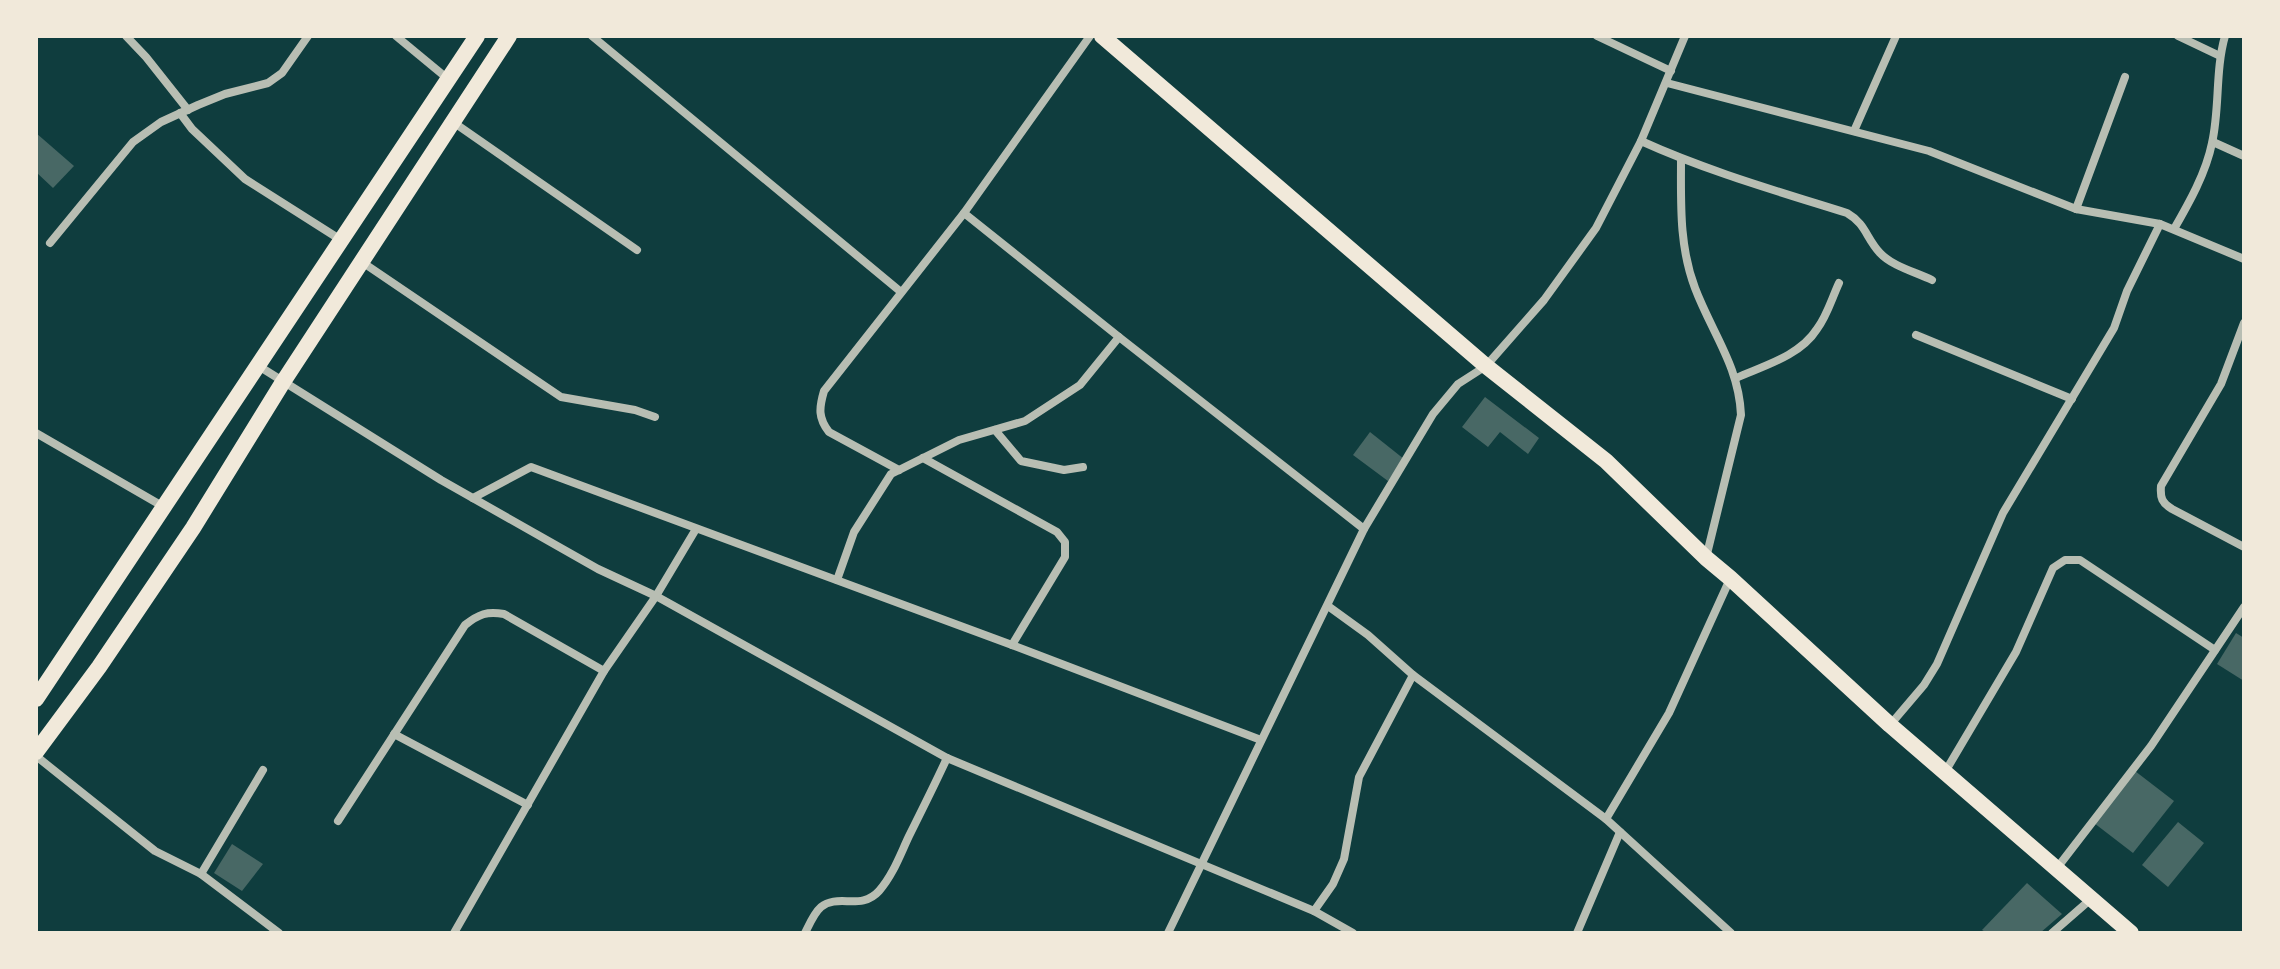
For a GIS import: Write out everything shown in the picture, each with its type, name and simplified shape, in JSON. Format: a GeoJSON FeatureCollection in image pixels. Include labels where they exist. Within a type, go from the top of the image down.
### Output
{"type":"FeatureCollection","features":[{"type":"Feature","properties":{"kind":"main road"},"geometry":{"type":"LineString","coordinates":[[36,699],[477,36]]}},
{"type":"Feature","properties":{"kind":"main road"},"geometry":{"type":"LineString","coordinates":[[36,754],[193,528],[283,382],[509,36]]}},
{"type":"Feature","properties":{"kind":"main road"},"geometry":{"type":"LineString","coordinates":[[1102,36],[1486,366],[1606,461],[1706,558],[1890,725],[2131,933]]}},
{"type":"Feature","properties":{"kind":"street"},"geometry":{"type":"LineString","coordinates":[[126,36],[146,57],[184,112],[192,129],[245,179],[341,240]]}},
{"type":"Feature","properties":{"kind":"street"},"geometry":{"type":"LineString","coordinates":[[50,243],[133,142],[161,122],[225,94],[268,83],[282,73],[308,36]]}},
{"type":"Feature","properties":{"kind":"street"},"geometry":{"type":"LineString","coordinates":[[396,36],[448,79]]}},
{"type":"Feature","properties":{"kind":"street"},"geometry":{"type":"LineString","coordinates":[[592,36],[901,292]]}},
{"type":"Feature","properties":{"kind":"street"},"geometry":{"type":"LineString","coordinates":[[899,470],[829,432],[819,412],[824,391],[964,213],[1090,36]]}},
{"type":"Feature","properties":{"kind":"street"},"geometry":{"type":"LineString","coordinates":[[1597,36],[1671,71]]}},
{"type":"Feature","properties":{"kind":"street"},"geometry":{"type":"LineString","coordinates":[[1168,933],[1364,529],[1433,414],[1458,384],[1486,366],[1544,300],[1596,228],[1641,141],[1685,36]]}},
{"type":"Feature","properties":{"kind":"street"},"geometry":{"type":"LineString","coordinates":[[1854,131],[1896,36]]}},
{"type":"Feature","properties":{"kind":"street"},"geometry":{"type":"LineString","coordinates":[[2178,36],[2220,56]]}},
{"type":"Feature","properties":{"kind":"street"},"geometry":{"type":"LineString","coordinates":[[2174,229],[2188,205],[2213,142],[2220,56],[2225,36]]}},
{"type":"Feature","properties":{"kind":"street"},"geometry":{"type":"LineString","coordinates":[[2076,209],[2125,77]]}},
{"type":"Feature","properties":{"kind":"street"},"geometry":{"type":"LineString","coordinates":[[1667,83],[1929,151],[2076,209],[2160,224],[2244,259]]}},
{"type":"Feature","properties":{"kind":"street"},"geometry":{"type":"LineString","coordinates":[[453,122],[637,250]]}},
{"type":"Feature","properties":{"kind":"street"},"geometry":{"type":"LineString","coordinates":[[1641,141],[1681,159],[1847,213],[1859,220],[1877,250],[1887,259],[1932,280]]}},
{"type":"Feature","properties":{"kind":"street"},"geometry":{"type":"LineString","coordinates":[[2213,142],[2244,156]]}},
{"type":"Feature","properties":{"kind":"street"},"geometry":{"type":"LineString","coordinates":[[1681,159],[1684,251],[1694,286],[1736,378],[1740,395],[1741,415],[1706,558]]}},
{"type":"Feature","properties":{"kind":"street"},"geometry":{"type":"LineString","coordinates":[[964,213],[1364,529]]}},
{"type":"Feature","properties":{"kind":"street"},"geometry":{"type":"LineString","coordinates":[[1890,725],[1924,685],[1937,664],[2003,513],[2114,328],[2127,291],[2160,224]]}},
{"type":"Feature","properties":{"kind":"street"},"geometry":{"type":"LineString","coordinates":[[362,262],[561,397],[635,410],[655,417]]}},
{"type":"Feature","properties":{"kind":"street"},"geometry":{"type":"LineString","coordinates":[[1736,378],[1807,343],[1818,328],[1839,283]]}},
{"type":"Feature","properties":{"kind":"street"},"geometry":{"type":"LineString","coordinates":[[2244,323],[2221,384],[2161,486],[2163,503],[2244,547]]}},
{"type":"Feature","properties":{"kind":"street"},"geometry":{"type":"LineString","coordinates":[[1916,335],[2072,399]]}},
{"type":"Feature","properties":{"kind":"street"},"geometry":{"type":"LineString","coordinates":[[837,580],[854,532],[891,474],[959,440],[1025,421],[1080,385],[1119,337]]}},
{"type":"Feature","properties":{"kind":"street"},"geometry":{"type":"LineString","coordinates":[[257,365],[473,498],[947,758],[1314,911],[1353,933]]}},
{"type":"Feature","properties":{"kind":"street"},"geometry":{"type":"LineString","coordinates":[[995,430],[1021,461],[1064,470],[1083,467]]}},
{"type":"Feature","properties":{"kind":"street"},"geometry":{"type":"LineString","coordinates":[[36,433],[164,508]]}},
{"type":"Feature","properties":{"kind":"street"},"geometry":{"type":"LineString","coordinates":[[923,458],[1057,532],[1065,542],[1065,557],[1012,645]]}},
{"type":"Feature","properties":{"kind":"street"},"geometry":{"type":"LineString","coordinates":[[473,498],[531,467],[1261,740]]}},
{"type":"Feature","properties":{"kind":"street"},"geometry":{"type":"LineString","coordinates":[[454,933],[604,671],[656,596],[696,529]]}},
{"type":"Feature","properties":{"kind":"street"},"geometry":{"type":"LineString","coordinates":[[1945,772],[2016,652],[2053,568],[2065,560],[2080,560],[2215,650]]}},
{"type":"Feature","properties":{"kind":"street"},"geometry":{"type":"LineString","coordinates":[[1606,819],[1669,713],[1730,578]]}},
{"type":"Feature","properties":{"kind":"street"},"geometry":{"type":"LineString","coordinates":[[1328,606],[1368,635],[1413,675],[1606,819],[1731,933]]}},
{"type":"Feature","properties":{"kind":"street"},"geometry":{"type":"LineString","coordinates":[[2056,869],[2151,746],[2244,607]]}},
{"type":"Feature","properties":{"kind":"street"},"geometry":{"type":"LineString","coordinates":[[338,821],[465,625],[478,614],[504,614],[604,671]]}},
{"type":"Feature","properties":{"kind":"street"},"geometry":{"type":"LineString","coordinates":[[1314,911],[1333,884],[1344,859],[1359,777],[1413,675]]}},
{"type":"Feature","properties":{"kind":"street"},"geometry":{"type":"LineString","coordinates":[[394,734],[528,805]]}},
{"type":"Feature","properties":{"kind":"street"},"geometry":{"type":"LineString","coordinates":[[36,754],[155,851],[201,874],[279,933]]}},
{"type":"Feature","properties":{"kind":"street"},"geometry":{"type":"LineString","coordinates":[[805,933],[819,908],[827,903],[856,902],[878,892],[893,870],[947,758]]}},
{"type":"Feature","properties":{"kind":"street"},"geometry":{"type":"LineString","coordinates":[[201,874],[263,770]]}},
{"type":"Feature","properties":{"kind":"street"},"geometry":{"type":"LineString","coordinates":[[1577,933],[1620,832]]}},
{"type":"Feature","properties":{"kind":"street"},"geometry":{"type":"LineString","coordinates":[[2052,933],[2091,898]]}},
{"type":"Feature","properties":{"kind":"building"},"geometry":{"type":"Polygon","coordinates":[[[36,133],[74,166],[53,188],[36,172],[36,133]]]}},
{"type":"Feature","properties":{"kind":"building"},"geometry":{"type":"Polygon","coordinates":[[[1485,397],[1539,438],[1528,454],[1500,432],[1488,447],[1462,427],[1485,397]]]}},
{"type":"Feature","properties":{"kind":"building"},"geometry":{"type":"Polygon","coordinates":[[[1370,432],[1404,459],[1388,481],[1353,455],[1370,432]]]}},
{"type":"Feature","properties":{"kind":"building"},"geometry":{"type":"Polygon","coordinates":[[[2236,633],[2244,638],[2244,681],[2217,664],[2236,633]]]}},
{"type":"Feature","properties":{"kind":"building"},"geometry":{"type":"Polygon","coordinates":[[[2135,771],[2174,801],[2133,853],[2094,823],[2135,771]]]}},
{"type":"Feature","properties":{"kind":"building"},"geometry":{"type":"Polygon","coordinates":[[[2178,822],[2204,843],[2168,887],[2142,865],[2178,822]]]}},
{"type":"Feature","properties":{"kind":"building"},"geometry":{"type":"Polygon","coordinates":[[[232,844],[263,864],[242,891],[214,873],[232,844]]]}},
{"type":"Feature","properties":{"kind":"building"},"geometry":{"type":"Polygon","coordinates":[[[2027,883],[2062,914],[2040,933],[1987,933],[1982,930],[2027,883]]]}}]}
